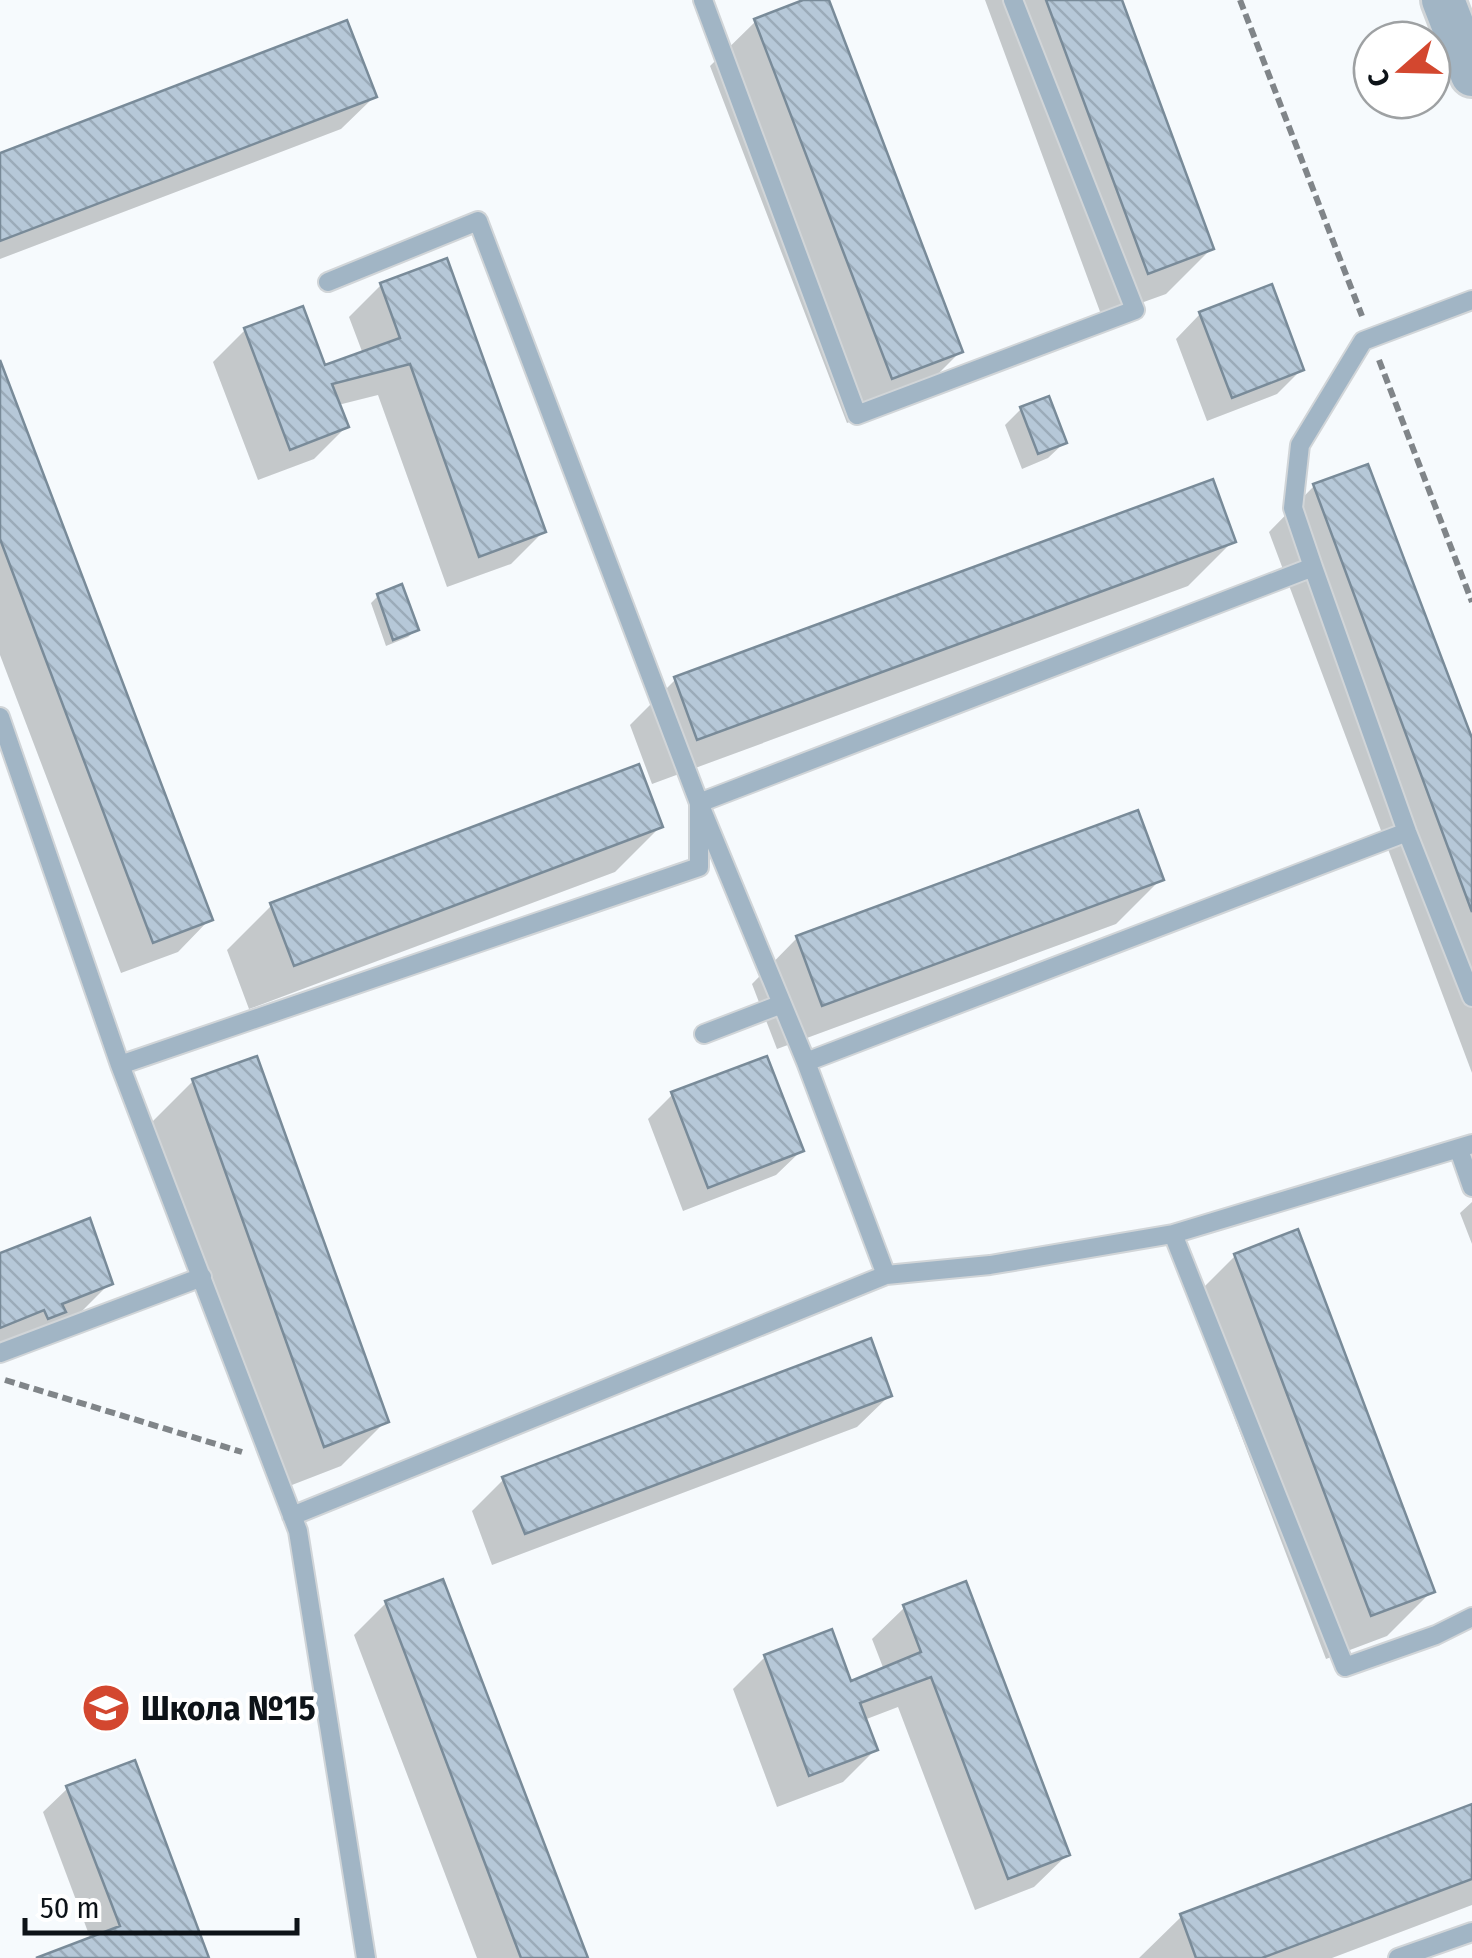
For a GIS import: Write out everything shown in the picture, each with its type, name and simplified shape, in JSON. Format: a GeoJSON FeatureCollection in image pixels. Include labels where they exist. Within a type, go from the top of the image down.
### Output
{"type":"FeatureCollection","features":[{"type":"Feature","properties":{"kind":"street"},"geometry":{"type":"LineString","coordinates":[[1443,0],[1472,75]]}},
{"type":"Feature","properties":{"kind":"lane"},"geometry":{"type":"LineString","coordinates":[[703,0],[857,415],[1136,310],[1013,0]]}},
{"type":"Feature","properties":{"kind":"lane"},"geometry":{"type":"LineString","coordinates":[[328,282],[478,221],[698,802],[806,1062],[886,1276]]}},
{"type":"Feature","properties":{"kind":"lane"},"geometry":{"type":"LineString","coordinates":[[1472,300],[1364,341],[1300,445],[1293,508],[1407,832],[1472,998]]}},
{"type":"Feature","properties":{"kind":"lane"},"geometry":{"type":"LineString","coordinates":[[698,802],[1313,567]]}},
{"type":"Feature","properties":{"kind":"lane"},"geometry":{"type":"LineString","coordinates":[[0,717],[120,1065],[298,1531],[366,1958]]}},
{"type":"Feature","properties":{"kind":"lane"},"geometry":{"type":"LineString","coordinates":[[120,1065],[700,867],[698,802]]}},
{"type":"Feature","properties":{"kind":"lane"},"geometry":{"type":"LineString","coordinates":[[806,1062],[1407,832]]}},
{"type":"Feature","properties":{"kind":"lane"},"geometry":{"type":"LineString","coordinates":[[704,1034],[782,1004]]}},
{"type":"Feature","properties":{"kind":"lane"},"geometry":{"type":"LineString","coordinates":[[292,1516],[886,1276],[990,1265],[1172,1234],[1465,1147],[1472,1187]]}},
{"type":"Feature","properties":{"kind":"lane"},"geometry":{"type":"LineString","coordinates":[[1172,1234],[1345,1667],[1436,1635],[1472,1617]]}},
{"type":"Feature","properties":{"kind":"lane"},"geometry":{"type":"LineString","coordinates":[[0,1354],[202,1277]]}},
{"type":"Feature","properties":{"kind":"lane"},"geometry":{"type":"LineString","coordinates":[[1398,1958],[1472,1932]]}},
{"type":"Feature","properties":{"kind":"path"},"geometry":{"type":"LineString","coordinates":[[1240,0],[1472,602]]}},
{"type":"Feature","properties":{"kind":"path"},"geometry":{"type":"LineString","coordinates":[[0,1378],[272,1461]]}},
{"type":"Feature","properties":{"kind":"building"},"geometry":{"type":"Polygon","coordinates":[[[803,0],[829,0],[963,352],[892,379],[754,19],[803,0]]]}},
{"type":"Feature","properties":{"kind":"building"},"geometry":{"type":"Polygon","coordinates":[[[1046,0],[1122,0],[1214,249],[1148,274],[1046,0]]]}},
{"type":"Feature","properties":{"kind":"building"},"geometry":{"type":"Polygon","coordinates":[[[347,20],[377,97],[0,241],[0,153],[347,20]]]}},
{"type":"Feature","properties":{"kind":"building"},"geometry":{"type":"Polygon","coordinates":[[[447,258],[546,532],[479,557],[410,364],[332,384],[349,427],[290,450],[244,328],[303,306],[325,365],[400,338],[380,283],[447,258]]]}},
{"type":"Feature","properties":{"kind":"building"},"geometry":{"type":"Polygon","coordinates":[[[1272,284],[1304,370],[1232,398],[1199,312],[1272,284]]]}},
{"type":"Feature","properties":{"kind":"building"},"geometry":{"type":"Polygon","coordinates":[[[0,360],[213,920],[153,943],[0,539],[0,360]]]}},
{"type":"Feature","properties":{"kind":"building"},"geometry":{"type":"Polygon","coordinates":[[[1049,396],[1067,443],[1038,454],[1020,407],[1049,396]]]}},
{"type":"Feature","properties":{"kind":"building"},"geometry":{"type":"Polygon","coordinates":[[[1368,464],[1472,738],[1472,912],[1313,484],[1368,464]]]}},
{"type":"Feature","properties":{"kind":"building"},"geometry":{"type":"Polygon","coordinates":[[[1213,479],[1236,542],[697,740],[674,677],[1213,479]]]}},
{"type":"Feature","properties":{"kind":"building"},"geometry":{"type":"Polygon","coordinates":[[[402,584],[419,630],[393,640],[377,594],[402,584]]]}},
{"type":"Feature","properties":{"kind":"building"},"geometry":{"type":"Polygon","coordinates":[[[639,764],[663,827],[294,966],[270,903],[639,764]]]}},
{"type":"Feature","properties":{"kind":"building"},"geometry":{"type":"Polygon","coordinates":[[[1138,810],[1164,880],[822,1006],[796,936],[1138,810]]]}},
{"type":"Feature","properties":{"kind":"building"},"geometry":{"type":"Polygon","coordinates":[[[257,1056],[389,1422],[324,1447],[192,1079],[257,1056]]]}},
{"type":"Feature","properties":{"kind":"building"},"geometry":{"type":"Polygon","coordinates":[[[767,1056],[804,1151],[708,1188],[671,1092],[767,1056]]]}},
{"type":"Feature","properties":{"kind":"building"},"geometry":{"type":"Polygon","coordinates":[[[90,1218],[113,1284],[62,1304],[66,1312],[48,1319],[44,1310],[0,1328],[0,1253],[90,1218]]]}},
{"type":"Feature","properties":{"kind":"building"},"geometry":{"type":"Polygon","coordinates":[[[1298,1229],[1435,1592],[1371,1616],[1234,1254],[1298,1229]]]}},
{"type":"Feature","properties":{"kind":"building"},"geometry":{"type":"Polygon","coordinates":[[[871,1338],[892,1396],[525,1534],[502,1477],[871,1338]]]}},
{"type":"Feature","properties":{"kind":"building"},"geometry":{"type":"Polygon","coordinates":[[[443,1579],[588,1958],[521,1958],[385,1601],[443,1579]]]}},
{"type":"Feature","properties":{"kind":"building"},"geometry":{"type":"Polygon","coordinates":[[[966,1581],[1070,1855],[1008,1879],[931,1677],[860,1703],[878,1750],[809,1776],[764,1655],[832,1629],[851,1681],[921,1652],[903,1605],[966,1581]]]}},
{"type":"Feature","properties":{"kind":"building"},"geometry":{"type":"Polygon","coordinates":[[[135,1760],[209,1958],[36,1958],[120,1926],[66,1786],[135,1760]]]}},
{"type":"Feature","properties":{"kind":"building"},"geometry":{"type":"Polygon","coordinates":[[[1472,1804],[1472,1879],[1262,1958],[1196,1958],[1180,1914],[1472,1804]]]}},
{"type":"Feature","properties":{"kind":"place","name":"Школа №15"},"geometry":{"type":"Point","coordinates":[106,1708]}}]}
